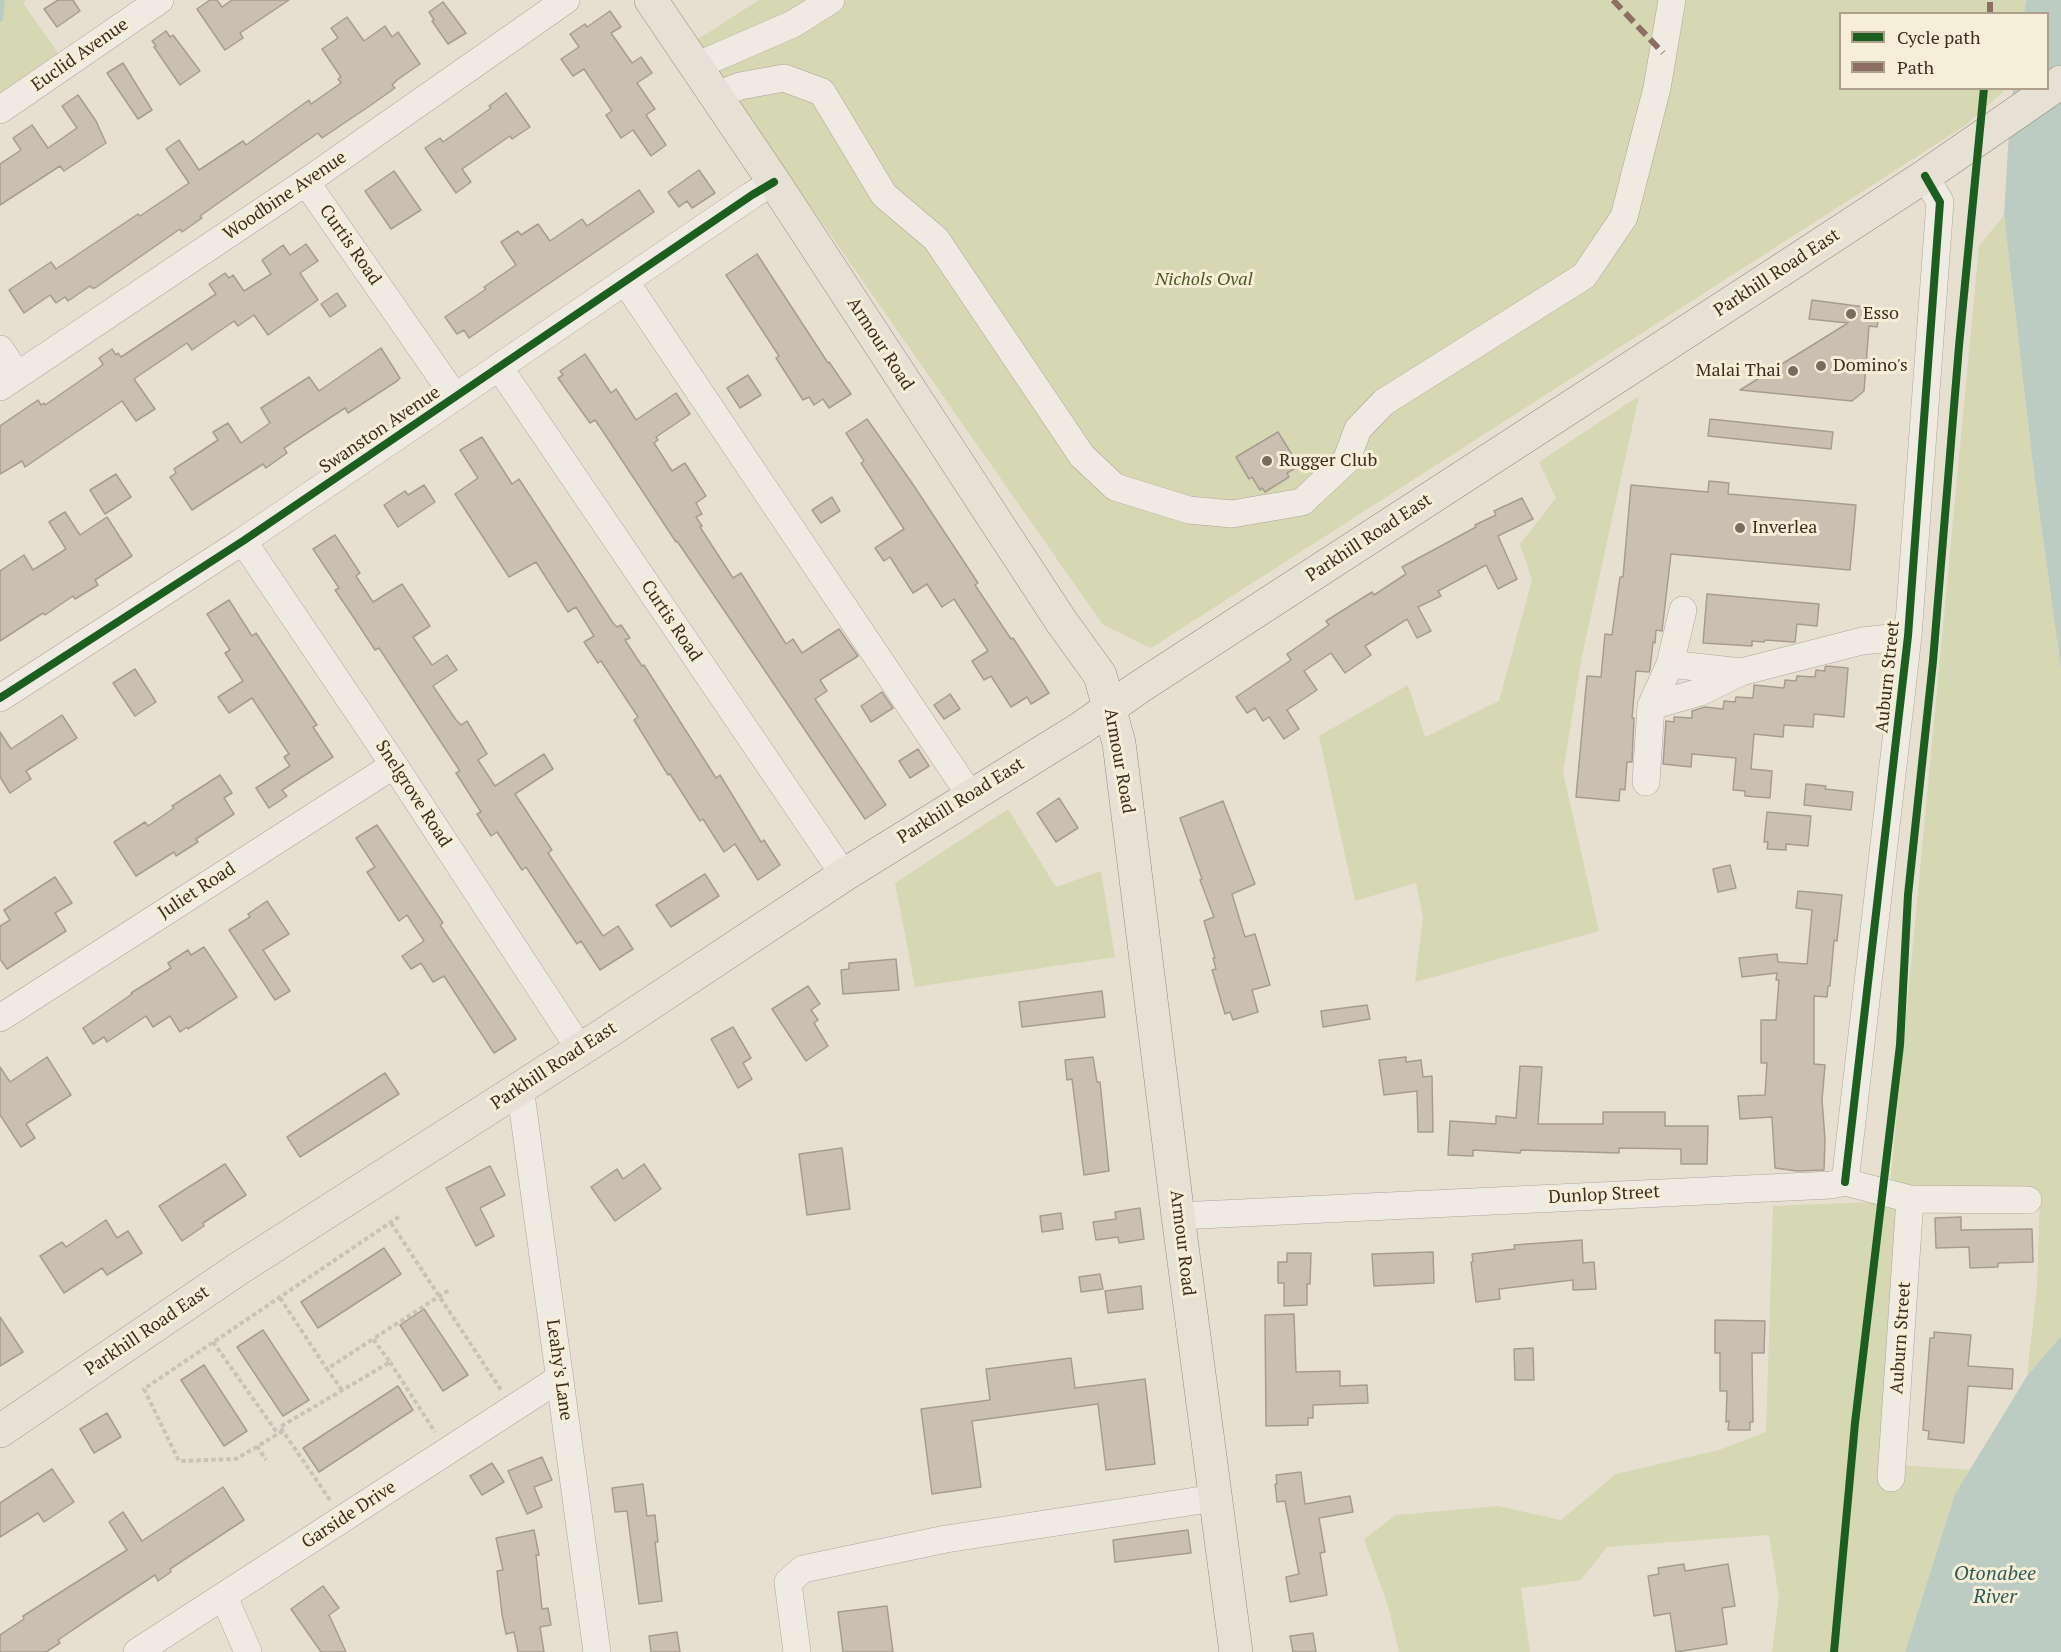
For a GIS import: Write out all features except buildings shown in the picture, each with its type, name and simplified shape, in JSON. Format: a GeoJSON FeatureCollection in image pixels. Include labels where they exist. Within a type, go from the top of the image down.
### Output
{"type":"FeatureCollection","features":[{"type":"Feature","properties":{"kind":"main road","name":"Armour Road"},"geometry":{"type":"LineString","coordinates":[[651,0],[774,182],[1055,611],[1100,675],[1119,743],[1178,1216],[1236,1652]]}},
{"type":"Feature","properties":{"kind":"main road","name":"Parkhill Road East"},"geometry":{"type":"LineString","coordinates":[[0,1431],[238,1269],[580,1049],[843,875],[1110,708],[1926,176],[2061,82]]}},
{"type":"Feature","properties":{"kind":"street","name":"Euclid Avenue"},"geometry":{"type":"LineString","coordinates":[[0,110],[160,0]]}},
{"type":"Feature","properties":{"kind":"street","name":"Woodbine Avenue"},"geometry":{"type":"LineString","coordinates":[[9,381],[306,182],[566,0]]}},
{"type":"Feature","properties":{"kind":"street"},"geometry":{"type":"LineString","coordinates":[[696,66],[793,24],[831,0]]}},
{"type":"Feature","properties":{"kind":"street"},"geometry":{"type":"LineString","coordinates":[[715,96],[740,86],[784,78],[822,92],[884,195],[936,239],[1082,456],[1115,487],[1189,510],[1232,513],[1302,502],[1347,461],[1358,429],[1384,402],[1584,276],[1624,217],[1657,88],[1672,0]]}},
{"type":"Feature","properties":{"kind":"street","name":"Auburn Street"},"geometry":{"type":"LineString","coordinates":[[1845,1182],[1908,636],[1940,202],[1926,176]]}},
{"type":"Feature","properties":{"kind":"street","name":"Curtis Road"},"geometry":{"type":"LineString","coordinates":[[306,182],[455,397]]}},
{"type":"Feature","properties":{"kind":"street","name":"Swanston Avenue"},"geometry":{"type":"LineString","coordinates":[[0,698],[243,541],[774,182]]}},
{"type":"Feature","properties":{"kind":"street"},"geometry":{"type":"LineString","coordinates":[[626,281],[970,795]]}},
{"type":"Feature","properties":{"kind":"street"},"geometry":{"type":"LineString","coordinates":[[0,349],[9,381]]}},
{"type":"Feature","properties":{"kind":"street","name":"Curtis Road"},"geometry":{"type":"LineString","coordinates":[[500,367],[843,875]]}},
{"type":"Feature","properties":{"kind":"street","name":"Snelgrove Road"},"geometry":{"type":"LineString","coordinates":[[243,541],[394,765],[580,1049]]}},
{"type":"Feature","properties":{"kind":"street"},"geometry":{"type":"LineString","coordinates":[[1646,782],[1651,706],[1670,664],[1683,610]]}},
{"type":"Feature","properties":{"kind":"street"},"geometry":{"type":"LineString","coordinates":[[1651,706],[1700,692],[1741,672],[1862,641],[1908,636]]}},
{"type":"Feature","properties":{"kind":"street"},"geometry":{"type":"LineString","coordinates":[[1670,664],[1741,672]]}},
{"type":"Feature","properties":{"kind":"street","name":"Juliet Road"},"geometry":{"type":"LineString","coordinates":[[0,1018],[394,765]]}},
{"type":"Feature","properties":{"kind":"street","name":"Leahy's Lane"},"geometry":{"type":"LineString","coordinates":[[520,1087],[597,1652]]}},
{"type":"Feature","properties":{"kind":"street","name":"Dunlop Street"},"geometry":{"type":"LineString","coordinates":[[1178,1216],[1831,1185],[1845,1182],[1910,1199],[2028,1200]]}},
{"type":"Feature","properties":{"kind":"street","name":"Auburn Street"},"geometry":{"type":"LineString","coordinates":[[1891,1478],[1910,1199]]}},
{"type":"Feature","properties":{"kind":"street","name":"Garside Drive"},"geometry":{"type":"LineString","coordinates":[[137,1652],[560,1378]]}},
{"type":"Feature","properties":{"kind":"street"},"geometry":{"type":"LineString","coordinates":[[797,1652],[788,1582],[803,1569],[946,1539],[1215,1498]]}},
{"type":"Feature","properties":{"kind":"street"},"geometry":{"type":"LineString","coordinates":[[224,1597],[248,1652]]}},
{"type":"Feature","properties":{"kind":"path"},"geometry":{"type":"LineString","coordinates":[[390,1362],[280,1427],[280,1432],[236,1459],[179,1461],[144,1389],[400,1216]]}},
{"type":"Feature","properties":{"kind":"path"},"geometry":{"type":"LineString","coordinates":[[391,1223],[513,1408]]}},
{"type":"Feature","properties":{"kind":"path"},"geometry":{"type":"LineString","coordinates":[[327,1369],[449,1290]]}},
{"type":"Feature","properties":{"kind":"path"},"geometry":{"type":"LineString","coordinates":[[280,1298],[342,1390]]}},
{"type":"Feature","properties":{"kind":"path"},"geometry":{"type":"LineString","coordinates":[[374,1339],[447,1451]]}},
{"type":"Feature","properties":{"kind":"path"},"geometry":{"type":"LineString","coordinates":[[213,1342],[343,1519]]}},
{"type":"Feature","properties":{"kind":"path"},"geometry":{"type":"LineString","coordinates":[[257,1446],[266,1460]]}},
{"type":"Feature","properties":{"kind":"green space"},"geometry":{"type":"Polygon","coordinates":[[[0,0],[26,0],[23,3],[58,53],[0,94],[0,0]]]}},
{"type":"Feature","properties":{"kind":"green space","name":"Nichols Oval"},"geometry":{"type":"Polygon","coordinates":[[[759,0],[2026,0],[2024,12],[1839,12],[1839,90],[2005,90],[1966,125],[1151,648],[1103,625],[695,41],[759,0]]]}},
{"type":"Feature","properties":{"kind":"green space"},"geometry":{"type":"Polygon","coordinates":[[[2004,215],[2033,466],[2061,669],[2061,1336],[2027,1376],[2037,1286],[2040,1191],[1916,1194],[1890,1186],[1979,246],[2004,215]]]}},
{"type":"Feature","properties":{"kind":"green space"},"geometry":{"type":"Polygon","coordinates":[[[1639,396],[1582,656],[1563,772],[1599,931],[1415,982],[1423,918],[1416,883],[1355,901],[1319,736],[1408,685],[1425,737],[1499,701],[1532,580],[1520,544],[1556,498],[1539,462],[1639,396]]]}},
{"type":"Feature","properties":{"kind":"green space"},"geometry":{"type":"Polygon","coordinates":[[[1008,809],[1056,887],[1101,871],[1115,957],[915,987],[895,883],[1008,809]]]}},
{"type":"Feature","properties":{"kind":"green space"},"geometry":{"type":"Polygon","coordinates":[[[1870,1202],[1900,1208],[1900,1465],[1970,1470],[1955,1494],[1905,1652],[1772,1652],[1779,1598],[1769,1535],[1607,1547],[1581,1580],[1521,1588],[1530,1652],[1399,1652],[1388,1606],[1364,1539],[1396,1515],[1498,1506],[1561,1520],[1616,1474],[1719,1450],[1766,1432],[1773,1206],[1870,1202]]]}},
{"type":"Feature","properties":{"kind":"water"},"geometry":{"type":"Polygon","coordinates":[[[2026,0],[2061,0],[2061,669],[2033,466],[2004,215],[2013,90],[2049,90],[2049,12],[2024,12],[2026,0]]]}},
{"type":"Feature","properties":{"kind":"water","name":"Otonabee River"},"geometry":{"type":"Polygon","coordinates":[[[2061,1336],[2061,1652],[1905,1652],[1955,1494],[2027,1376],[2061,1336]]]}},
{"type":"Feature","properties":{"kind":"waterway"},"geometry":{"type":"LineString","coordinates":[[0,19],[2,0]]}},
{"type":"Feature","properties":{"kind":"marked path"},"geometry":{"type":"LineString","coordinates":[[1613,0],[1663,53]]}},
{"type":"Feature","properties":{"kind":"marked path"},"geometry":{"type":"LineString","coordinates":[[1990,0],[1990,12]]}},
{"type":"Feature","properties":{"kind":"cycle path"},"geometry":{"type":"LineString","coordinates":[[1834,1652],[1855,1423],[1900,1045],[1908,895],[1933,661],[1959,346],[1984,90]]}},
{"type":"Feature","properties":{"kind":"cycle path"},"geometry":{"type":"LineString","coordinates":[[1845,1182],[1908,636],[1940,202],[1925,176]]}},
{"type":"Feature","properties":{"kind":"cycle path"},"geometry":{"type":"LineString","coordinates":[[0,698],[243,541],[774,182]]}},
{"type":"Feature","properties":{"kind":"place","name":"Esso"},"geometry":{"type":"Point","coordinates":[1851,314]}},
{"type":"Feature","properties":{"kind":"place","name":"Domino's"},"geometry":{"type":"Point","coordinates":[1821,366]}},
{"type":"Feature","properties":{"kind":"place","name":"Malai Thai"},"geometry":{"type":"Point","coordinates":[1793,371]}},
{"type":"Feature","properties":{"kind":"place","name":"Rugger Club"},"geometry":{"type":"Point","coordinates":[1267,461]}},
{"type":"Feature","properties":{"kind":"place","name":"Inverlea"},"geometry":{"type":"Point","coordinates":[1740,528]}}]}
